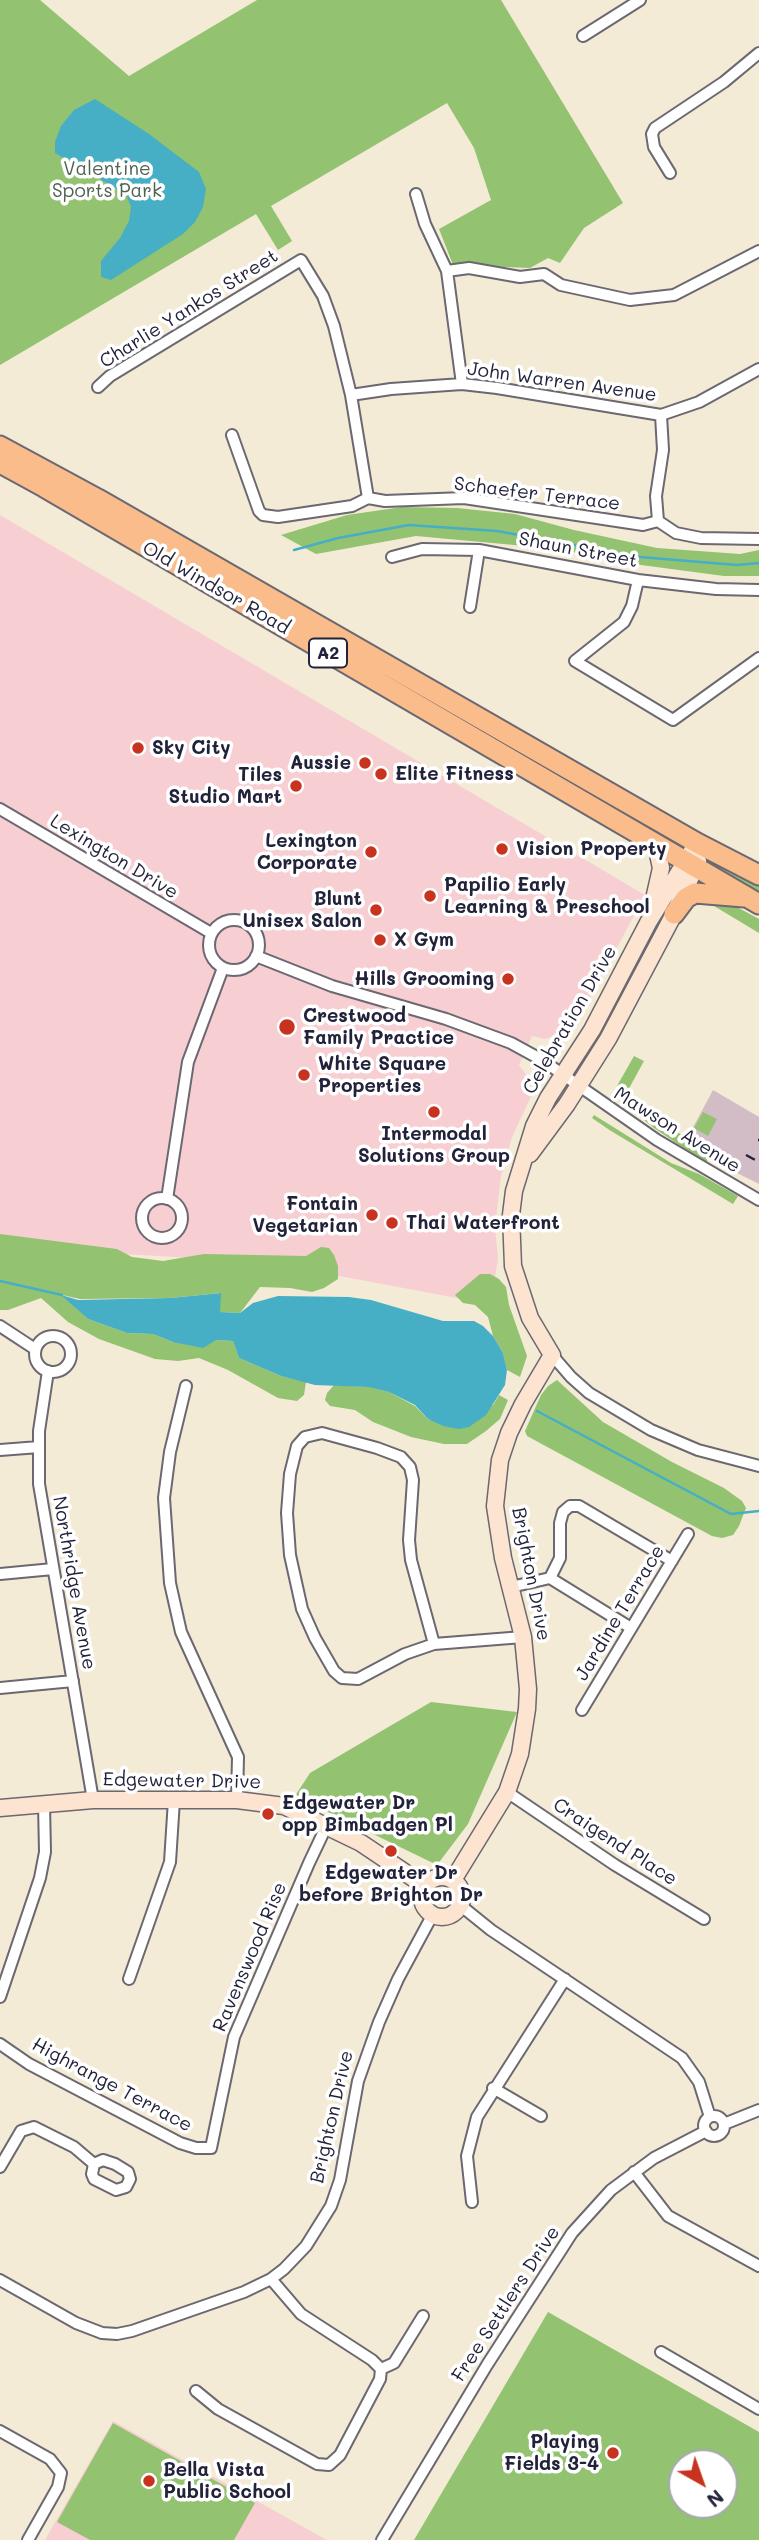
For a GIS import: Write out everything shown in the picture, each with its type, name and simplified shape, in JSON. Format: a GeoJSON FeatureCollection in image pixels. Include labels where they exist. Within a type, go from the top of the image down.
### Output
{"type":"FeatureCollection","features":[{"type":"Feature","properties":{"kind":"highway","name":"Old Windsor Road"},"geometry":{"type":"LineString","coordinates":[[3,456],[110,505],[701,845],[759,875]]}},
{"type":"Feature","properties":{"kind":"highway","name":"Old Windsor Road"},"geometry":{"type":"LineString","coordinates":[[3,456],[754,901]]}},
{"type":"Feature","properties":{"kind":"highway"},"geometry":{"type":"LineString","coordinates":[[674,914],[686,898],[695,893],[754,901]]}},
{"type":"Feature","properties":{"kind":"street"},"geometry":{"type":"LineString","coordinates":[[583,36],[640,0]]}},
{"type":"Feature","properties":{"kind":"street"},"geometry":{"type":"LineString","coordinates":[[670,173],[654,147],[652,134],[655,128],[724,82],[759,53]]}},
{"type":"Feature","properties":{"kind":"street"},"geometry":{"type":"LineString","coordinates":[[416,194],[425,224],[447,271],[462,384]]}},
{"type":"Feature","properties":{"kind":"street"},"geometry":{"type":"LineString","coordinates":[[447,271],[474,268],[520,276],[544,274],[561,285],[630,300],[674,295],[759,251]]}},
{"type":"Feature","properties":{"kind":"street","name":"Charlie Yankos Street"},"geometry":{"type":"LineString","coordinates":[[98,387],[110,376],[301,260],[323,296],[334,326],[351,395],[368,498]]}},
{"type":"Feature","properties":{"kind":"street","name":"John Warren Avenue"},"geometry":{"type":"LineString","coordinates":[[351,395],[462,384],[661,415],[699,402],[759,369]]}},
{"type":"Feature","properties":{"kind":"street"},"geometry":{"type":"LineString","coordinates":[[661,415],[663,450],[656,496],[658,521],[676,533],[701,538],[759,539]]}},
{"type":"Feature","properties":{"kind":"street"},"geometry":{"type":"LineString","coordinates":[[232,435],[259,511],[263,515],[278,517],[352,506],[368,498]]}},
{"type":"Feature","properties":{"kind":"street","name":"Schaefer Terrace"},"geometry":{"type":"LineString","coordinates":[[368,498],[385,501],[464,498],[643,525],[658,521]]}},
{"type":"Feature","properties":{"kind":"street","name":"Shaun Street"},"geometry":{"type":"LineString","coordinates":[[392,558],[422,549],[479,550],[638,580],[716,589],[759,590]]}},
{"type":"Feature","properties":{"kind":"street"},"geometry":{"type":"LineString","coordinates":[[470,607],[479,550]]}},
{"type":"Feature","properties":{"kind":"street"},"geometry":{"type":"LineString","coordinates":[[638,580],[632,606],[624,622],[575,661],[673,720],[759,658]]}},
{"type":"Feature","properties":{"kind":"street","name":"Lexington Drive"},"geometry":{"type":"LineString","coordinates":[[0,809],[211,933]]}},
{"type":"Feature","properties":{"kind":"street"},"geometry":{"type":"LineString","coordinates":[[649,921],[661,868],[656,845]]}},
{"type":"Feature","properties":{"kind":"street"},"geometry":{"type":"LineString","coordinates":[[690,864],[701,845]]}},
{"type":"Feature","properties":{"kind":"street","name":"Celebration Drive"},"geometry":{"type":"LineString","coordinates":[[521,1167],[578,1087],[608,1039],[674,914],[690,864]]}},
{"type":"Feature","properties":{"kind":"street","name":"Celebration Drive"},"geometry":{"type":"LineString","coordinates":[[690,864],[649,921],[601,1014],[534,1126],[514,1191],[510,1215],[513,1266],[530,1318],[552,1355],[571,1377],[589,1392],[652,1430],[698,1450],[759,1466]]}},
{"type":"Feature","properties":{"kind":"street"},"geometry":{"type":"LineString","coordinates":[[229,920],[244,922],[256,934],[256,956],[247,966],[239,969],[223,968],[208,948],[211,933],[229,920]]}},
{"type":"Feature","properties":{"kind":"street"},"geometry":{"type":"LineString","coordinates":[[256,956],[332,986],[491,1035],[538,1057],[578,1087]]}},
{"type":"Feature","properties":{"kind":"street"},"geometry":{"type":"LineString","coordinates":[[167,1199],[188,1062],[223,968]]}},
{"type":"Feature","properties":{"kind":"street","name":"Mawson Avenue"},"geometry":{"type":"LineString","coordinates":[[578,1087],[675,1152],[759,1200]]}},
{"type":"Feature","properties":{"kind":"street"},"geometry":{"type":"LineString","coordinates":[[0,1326],[35,1349]]}},
{"type":"Feature","properties":{"kind":"street"},"geometry":{"type":"LineString","coordinates":[[51,1335],[59,1336],[69,1345],[71,1357],[67,1365],[60,1370],[48,1371],[37,1363],[35,1349],[39,1341],[51,1335]]}},
{"type":"Feature","properties":{"kind":"street","name":"Brighton Drive"},"geometry":{"type":"LineString","coordinates":[[453,1880],[507,1792],[520,1754],[528,1689],[523,1637],[503,1558],[495,1506],[500,1460],[509,1433],[552,1355]]}},
{"type":"Feature","properties":{"kind":"street","name":"Northridge Avenue"},"geometry":{"type":"LineString","coordinates":[[48,1371],[39,1431],[39,1484],[93,1800]]}},
{"type":"Feature","properties":{"kind":"street"},"geometry":{"type":"LineString","coordinates":[[186,1386],[170,1452],[164,1498],[170,1583],[181,1632],[237,1757],[237,1800]]}},
{"type":"Feature","properties":{"kind":"street"},"geometry":{"type":"LineString","coordinates":[[434,1644],[411,1560],[409,1540],[413,1480],[410,1467],[401,1457],[377,1448],[322,1433],[311,1434],[297,1446],[290,1475],[287,1513],[289,1555],[296,1589],[308,1622],[331,1667],[342,1678],[363,1678],[405,1654],[434,1644],[523,1637]]}},
{"type":"Feature","properties":{"kind":"street"},"geometry":{"type":"LineString","coordinates":[[0,1450],[39,1447]]}},
{"type":"Feature","properties":{"kind":"street"},"geometry":{"type":"LineString","coordinates":[[550,1578],[560,1558],[560,1523],[564,1512],[570,1506],[579,1506],[671,1561]]}},
{"type":"Feature","properties":{"kind":"street","name":"Jardine Terrace"},"geometry":{"type":"LineString","coordinates":[[582,1710],[688,1535]]}},
{"type":"Feature","properties":{"kind":"street"},"geometry":{"type":"LineString","coordinates":[[0,1574],[53,1569]]}},
{"type":"Feature","properties":{"kind":"street"},"geometry":{"type":"LineString","coordinates":[[511,1587],[550,1578],[631,1628]]}},
{"type":"Feature","properties":{"kind":"street"},"geometry":{"type":"LineString","coordinates":[[0,1688],[73,1681]]}},
{"type":"Feature","properties":{"kind":"street","name":"Craigend Place"},"geometry":{"type":"LineString","coordinates":[[507,1792],[615,1865],[704,1919]]}},
{"type":"Feature","properties":{"kind":"street","name":"Edgewater Drive"},"geometry":{"type":"LineString","coordinates":[[0,1808],[93,1800],[237,1800],[284,1806],[360,1843],[425,1886]]}},
{"type":"Feature","properties":{"kind":"street"},"geometry":{"type":"LineString","coordinates":[[129,1979],[170,1862],[174,1800]]}},
{"type":"Feature","properties":{"kind":"street"},"geometry":{"type":"LineString","coordinates":[[0,1997],[40,1878],[45,1852],[44,1804]]}},
{"type":"Feature","properties":{"kind":"street","name":"Ravenswood Rise"},"geometry":{"type":"LineString","coordinates":[[211,2148],[234,2037],[327,1825]]}},
{"type":"Feature","properties":{"kind":"street"},"geometry":{"type":"LineString","coordinates":[[441,1877],[453,1880],[460,1888],[460,1905],[448,1916],[433,1914],[423,1902],[425,1886],[441,1877]]}},
{"type":"Feature","properties":{"kind":"street"},"geometry":{"type":"LineString","coordinates":[[460,1905],[491,1930],[682,2058],[699,2082],[710,2117]]}},
{"type":"Feature","properties":{"kind":"street","name":"Brighton Drive"},"geometry":{"type":"LineString","coordinates":[[0,2280],[88,2329],[117,2334],[244,2292],[271,2278],[306,2246],[331,2206],[340,2179],[358,2081],[398,1979],[433,1914]]}},
{"type":"Feature","properties":{"kind":"street"},"geometry":{"type":"LineString","coordinates":[[472,2202],[467,2156],[477,2117],[493,2088],[565,1979]]}},
{"type":"Feature","properties":{"kind":"street","name":"Highrange Terrace"},"geometry":{"type":"LineString","coordinates":[[0,2044],[29,2064],[180,2143],[196,2148],[211,2148]]}},
{"type":"Feature","properties":{"kind":"street"},"geometry":{"type":"LineString","coordinates":[[493,2088],[541,2116]]}},
{"type":"Feature","properties":{"kind":"street"},"geometry":{"type":"LineString","coordinates":[[724,2124],[759,2110]]}},
{"type":"Feature","properties":{"kind":"street"},"geometry":{"type":"LineString","coordinates":[[710,2117],[718,2117],[724,2124]]}},
{"type":"Feature","properties":{"kind":"street"},"geometry":{"type":"LineString","coordinates":[[710,2117],[705,2123],[706,2131],[712,2136],[719,2135],[724,2124]]}},
{"type":"Feature","properties":{"kind":"street"},"geometry":{"type":"LineString","coordinates":[[0,2167],[17,2137],[28,2127],[41,2129],[74,2147],[94,2164]]}},
{"type":"Feature","properties":{"kind":"street","name":"Free Settlers Drive"},"geometry":{"type":"LineString","coordinates":[[382,2540],[487,2365],[572,2233],[611,2189],[654,2158],[706,2131]]}},
{"type":"Feature","properties":{"kind":"street"},"geometry":{"type":"LineString","coordinates":[[634,2172],[668,2216],[759,2266]]}},
{"type":"Feature","properties":{"kind":"street"},"geometry":{"type":"LineString","coordinates":[[196,2391],[218,2409],[317,2464],[329,2465],[340,2455],[380,2379],[381,2370],[372,2360],[301,2314],[271,2278]]}},
{"type":"Feature","properties":{"kind":"street"},"geometry":{"type":"LineString","coordinates":[[381,2370],[394,2363],[423,2315]]}},
{"type":"Feature","properties":{"kind":"street"},"geometry":{"type":"LineString","coordinates":[[661,2352],[759,2409]]}},
{"type":"Feature","properties":{"kind":"street"},"geometry":{"type":"LineString","coordinates":[[0,2431],[50,2459],[61,2473],[58,2487],[28,2540]]}},
{"type":"Feature","properties":{"kind":"shaded area"},"geometry":{"type":"Polygon","coordinates":[[[0,515],[645,895],[582,1013],[569,1028],[555,1036],[544,1039],[532,1036],[519,1065],[530,1080],[531,1097],[512,1137],[501,1176],[495,1227],[498,1259],[491,1302],[318,1272],[176,1257],[0,1245],[0,515]]]}},
{"type":"Feature","properties":{"kind":"shaded area"},"geometry":{"type":"Polygon","coordinates":[[[713,1090],[759,1117],[759,1184],[683,1146],[713,1090]]]}},
{"type":"Feature","properties":{"kind":"shaded area","name":"Bella Vista Public School"},"geometry":{"type":"Polygon","coordinates":[[[113,2421],[327,2540],[45,2540],[113,2421]]]}},
{"type":"Feature","properties":{"kind":"green space","name":"Valentine Sports Park"},"geometry":{"type":"Polygon","coordinates":[[[0,0],[40,0],[129,76],[257,0],[501,0],[623,203],[584,228],[560,263],[548,258],[530,268],[453,265],[439,229],[491,200],[474,148],[447,103],[271,206],[292,241],[278,250],[256,214],[0,365],[0,0]]]}},
{"type":"Feature","properties":{"kind":"green space"},"geometry":{"type":"Polygon","coordinates":[[[402,507],[457,508],[515,514],[657,548],[740,554],[759,550],[759,576],[724,576],[626,563],[558,549],[416,536],[316,554],[281,535],[347,515],[402,507]]]}},
{"type":"Feature","properties":{"kind":"green space"},"geometry":{"type":"Polygon","coordinates":[[[709,862],[719,863],[759,881],[759,896],[707,865],[709,862]]]}},
{"type":"Feature","properties":{"kind":"green space"},"geometry":{"type":"Polygon","coordinates":[[[698,900],[735,906],[759,919],[759,933],[714,906],[698,900]]]}},
{"type":"Feature","properties":{"kind":"green space"},"geometry":{"type":"Polygon","coordinates":[[[634,1056],[644,1061],[627,1092],[617,1086],[634,1056]]]}},
{"type":"Feature","properties":{"kind":"green space"},"geometry":{"type":"Polygon","coordinates":[[[618,1099],[702,1146],[700,1151],[684,1144],[709,1158],[706,1163],[654,1128],[618,1099]]]}},
{"type":"Feature","properties":{"kind":"green space"},"geometry":{"type":"Polygon","coordinates":[[[703,1112],[717,1119],[708,1136],[694,1128],[703,1112]]]}},
{"type":"Feature","properties":{"kind":"green space"},"geometry":{"type":"Polygon","coordinates":[[[594,1115],[671,1163],[699,1174],[738,1196],[733,1204],[611,1131],[592,1118],[594,1115]]]}},
{"type":"Feature","properties":{"kind":"green space"},"geometry":{"type":"Polygon","coordinates":[[[0,1234],[117,1249],[132,1257],[163,1261],[204,1254],[306,1256],[321,1247],[329,1248],[338,1266],[338,1279],[312,1292],[260,1287],[240,1313],[219,1312],[220,1293],[171,1298],[80,1299],[62,1295],[88,1319],[127,1333],[153,1334],[173,1342],[233,1341],[239,1358],[281,1376],[306,1382],[304,1395],[297,1401],[278,1398],[228,1370],[199,1358],[178,1361],[155,1359],[99,1339],[68,1322],[41,1298],[8,1310],[0,1310],[0,1234]]]}},
{"type":"Feature","properties":{"kind":"green space"},"geometry":{"type":"Polygon","coordinates":[[[480,1274],[490,1274],[506,1287],[509,1305],[527,1356],[520,1377],[507,1370],[488,1317],[475,1305],[463,1303],[455,1295],[480,1274]]]}},
{"type":"Feature","properties":{"kind":"green space"},"geometry":{"type":"Polygon","coordinates":[[[557,1380],[603,1422],[724,1488],[742,1501],[746,1508],[733,1535],[722,1538],[712,1536],[527,1436],[525,1431],[541,1395],[557,1380]]]}},
{"type":"Feature","properties":{"kind":"green space"},"geometry":{"type":"Polygon","coordinates":[[[334,1385],[369,1387],[389,1392],[415,1406],[429,1420],[493,1405],[499,1395],[508,1400],[500,1419],[486,1431],[467,1444],[444,1444],[411,1437],[373,1422],[355,1410],[330,1406],[325,1400],[334,1385]]]}},
{"type":"Feature","properties":{"kind":"green space"},"geometry":{"type":"Polygon","coordinates":[[[431,1702],[517,1712],[468,1824],[437,1865],[295,1796],[310,1773],[431,1702]]]}},
{"type":"Feature","properties":{"kind":"green space","name":"Playing Fields 3-4"},"geometry":{"type":"Polygon","coordinates":[[[548,2312],[759,2432],[759,2540],[414,2540],[548,2312]]]}},
{"type":"Feature","properties":{"kind":"green space","name":"Bella Vista Public School"},"geometry":{"type":"Polygon","coordinates":[[[113,2423],[255,2503],[234,2540],[90,2540],[57,2522],[113,2423]]]}},
{"type":"Feature","properties":{"kind":"water"},"geometry":{"type":"Polygon","coordinates":[[[95,99],[149,134],[199,172],[206,189],[203,207],[195,222],[183,234],[111,280],[101,277],[101,261],[120,238],[129,221],[131,207],[126,194],[55,153],[55,142],[61,126],[74,110],[95,99]]]}},
{"type":"Feature","properties":{"kind":"water"},"geometry":{"type":"Polygon","coordinates":[[[221,1293],[220,1312],[240,1313],[253,1303],[278,1296],[349,1297],[371,1300],[443,1321],[474,1321],[493,1336],[503,1353],[507,1370],[505,1385],[486,1415],[469,1427],[459,1429],[443,1426],[428,1419],[415,1405],[389,1392],[368,1387],[315,1385],[281,1376],[239,1358],[233,1341],[216,1340],[203,1348],[173,1342],[153,1334],[127,1333],[88,1319],[61,1295],[78,1300],[171,1298],[221,1293]]]}},
{"type":"Feature","properties":{"kind":"waterway"},"geometry":{"type":"LineString","coordinates":[[294,550],[338,538],[409,525],[497,531],[640,557],[737,565],[759,563]]}},
{"type":"Feature","properties":{"kind":"waterway"},"geometry":{"type":"LineString","coordinates":[[0,1281],[62,1295]]}},
{"type":"Feature","properties":{"kind":"waterway"},"geometry":{"type":"LineString","coordinates":[[537,1411],[731,1514],[759,1511]]}},
{"type":"Feature","properties":{"kind":"railway"},"geometry":{"type":"LineString","coordinates":[[746,1155],[759,1162]]}},
{"type":"Feature","properties":{"kind":"place","name":"Sky City"},"geometry":{"type":"Point","coordinates":[138,748]}},
{"type":"Feature","properties":{"kind":"place","name":"Aussie"},"geometry":{"type":"Point","coordinates":[365,763]}},
{"type":"Feature","properties":{"kind":"place","name":"Elite Fitness"},"geometry":{"type":"Point","coordinates":[381,774]}},
{"type":"Feature","properties":{"kind":"place","name":"Tiles Studio Mart"},"geometry":{"type":"Point","coordinates":[296,786]}},
{"type":"Feature","properties":{"kind":"place","name":"Vision Property"},"geometry":{"type":"Point","coordinates":[502,849]}},
{"type":"Feature","properties":{"kind":"place","name":"Lexington Corporate"},"geometry":{"type":"Point","coordinates":[371,852]}},
{"type":"Feature","properties":{"kind":"place","name":"Papilio Early Learning & Preschool"},"geometry":{"type":"Point","coordinates":[430,896]}},
{"type":"Feature","properties":{"kind":"place","name":"Blunt Unisex Salon"},"geometry":{"type":"Point","coordinates":[376,910]}},
{"type":"Feature","properties":{"kind":"place","name":"X Gym"},"geometry":{"type":"Point","coordinates":[380,940]}},
{"type":"Feature","properties":{"kind":"place","name":"Hills Grooming"},"geometry":{"type":"Point","coordinates":[508,979]}},
{"type":"Feature","properties":{"kind":"place","name":"Crestwood Family Practice"},"geometry":{"type":"Point","coordinates":[287,1027]}},
{"type":"Feature","properties":{"kind":"place","name":"White Square Properties"},"geometry":{"type":"Point","coordinates":[304,1075]}},
{"type":"Feature","properties":{"kind":"place","name":"Intermodal Solutions Group"},"geometry":{"type":"Point","coordinates":[434,1112]}},
{"type":"Feature","properties":{"kind":"place","name":"Fontain Vegetarian"},"geometry":{"type":"Point","coordinates":[372,1215]}},
{"type":"Feature","properties":{"kind":"place","name":"Thai Waterfront"},"geometry":{"type":"Point","coordinates":[392,1223]}},
{"type":"Feature","properties":{"kind":"place","name":"Edgewater Dr opp Bimbadgen Pl"},"geometry":{"type":"Point","coordinates":[268,1814]}},
{"type":"Feature","properties":{"kind":"place","name":"Edgewater Dr before Brighton Dr"},"geometry":{"type":"Point","coordinates":[391,1851]}},
{"type":"Feature","properties":{"kind":"place","name":"Playing Fields 3-4"},"geometry":{"type":"Point","coordinates":[613,2453]}},
{"type":"Feature","properties":{"kind":"place","name":"Bella Vista Public School"},"geometry":{"type":"Point","coordinates":[149,2481]}}]}
